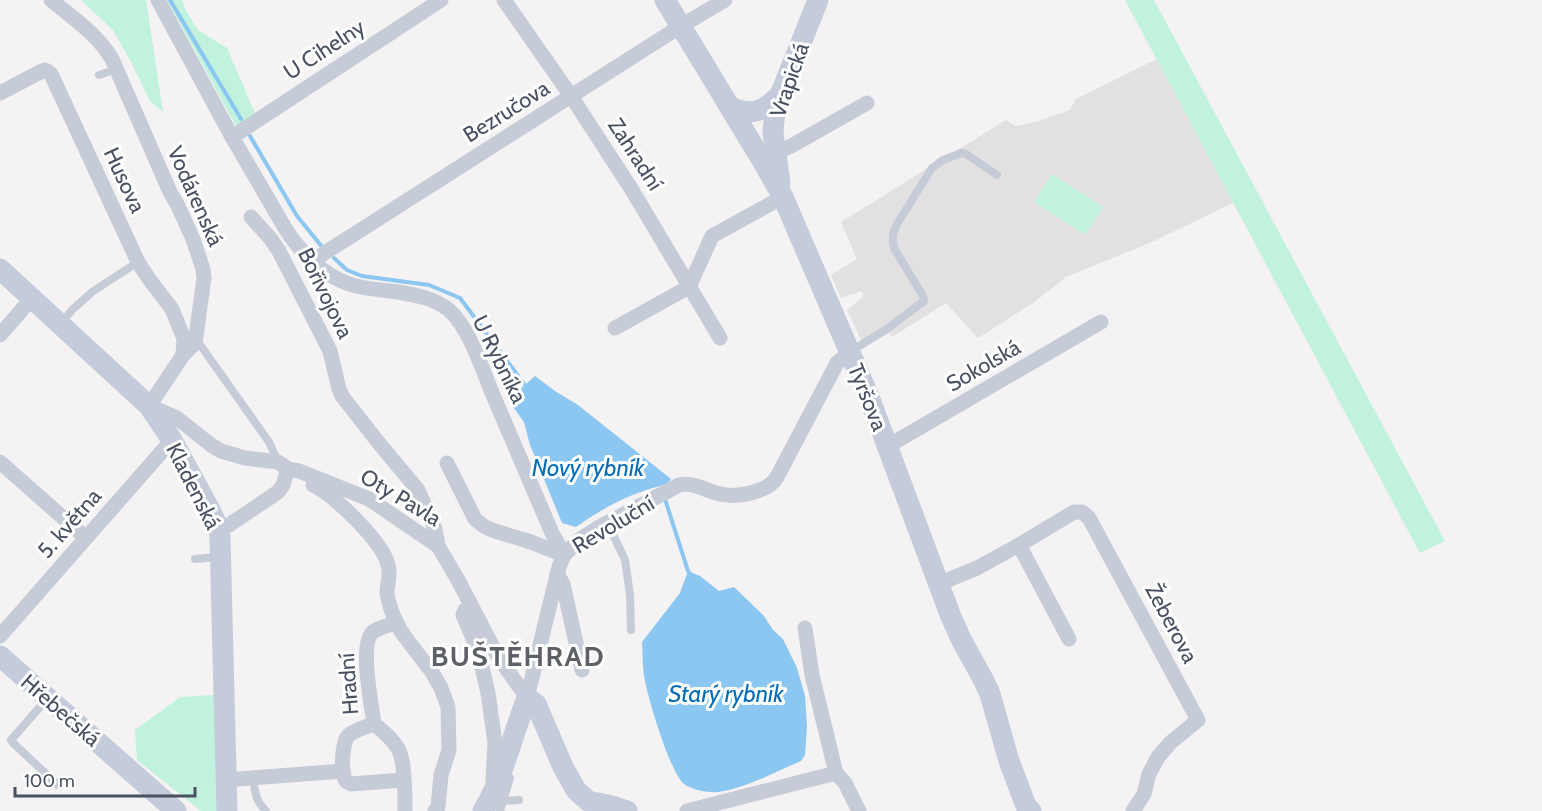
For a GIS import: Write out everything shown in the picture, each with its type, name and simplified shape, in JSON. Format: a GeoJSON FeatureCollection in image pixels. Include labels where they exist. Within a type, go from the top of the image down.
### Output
{"type":"FeatureCollection","features":[{"type":"Feature","properties":{"kind":"street","name":"Vodárenská"},"geometry":{"type":"LineString","coordinates":[[51,0],[105,47],[190,232],[204,278],[196,339]]}},
{"type":"Feature","properties":{"kind":"street","name":"Bořivojova"},"geometry":{"type":"LineString","coordinates":[[158,0],[232,137],[294,243],[279,251],[330,351],[340,392],[418,490],[435,530],[438,546]]}},
{"type":"Feature","properties":{"kind":"street","name":"U Cihelny"},"geometry":{"type":"LineString","coordinates":[[232,137],[441,0]]}},
{"type":"Feature","properties":{"kind":"street","name":"Zahradní"},"geometry":{"type":"LineString","coordinates":[[504,0],[571,96],[642,205],[720,338]]}},
{"type":"Feature","properties":{"kind":"street","name":"Tyršova"},"geometry":{"type":"LineString","coordinates":[[665,0],[783,197],[888,446],[957,630],[990,694],[1025,810]]}},
{"type":"Feature","properties":{"kind":"street","name":"Bezručova"},"geometry":{"type":"LineString","coordinates":[[312,261],[725,0]]}},
{"type":"Feature","properties":{"kind":"street","name":"Vrapická"},"geometry":{"type":"LineString","coordinates":[[783,197],[773,123],[775,108],[818,0]]}},
{"type":"Feature","properties":{"kind":"street","name":"Husova"},"geometry":{"type":"LineString","coordinates":[[0,93],[42,71],[48,71],[51,74],[138,262],[148,279],[172,309],[184,339],[183,355]]}},
{"type":"Feature","properties":{"kind":"street"},"geometry":{"type":"LineString","coordinates":[[729,106],[746,112],[757,111],[769,106],[779,96]]}},
{"type":"Feature","properties":{"kind":"street"},"geometry":{"type":"LineString","coordinates":[[776,153],[793,146],[867,103]]}},
{"type":"Feature","properties":{"kind":"street"},"geometry":{"type":"LineString","coordinates":[[615,328],[689,287],[712,236],[783,197]]}},
{"type":"Feature","properties":{"kind":"street"},"geometry":{"type":"LineString","coordinates":[[251,217],[279,251]]}},
{"type":"Feature","properties":{"kind":"street","name":"U Rybníka"},"geometry":{"type":"LineString","coordinates":[[294,243],[312,261],[347,284],[417,295],[433,300],[450,311],[457,319],[475,352],[552,533],[564,555]]}},
{"type":"Feature","properties":{"kind":"street","name":"Kladenská"},"geometry":{"type":"LineString","coordinates":[[0,269],[149,406],[172,440],[219,529],[227,811]]}},
{"type":"Feature","properties":{"kind":"street"},"geometry":{"type":"LineString","coordinates":[[0,335],[32,298]]}},
{"type":"Feature","properties":{"kind":"street","name":"Sokolská"},"geometry":{"type":"LineString","coordinates":[[888,446],[1101,322]]}},
{"type":"Feature","properties":{"kind":"street"},"geometry":{"type":"LineString","coordinates":[[149,406],[196,339]]}},
{"type":"Feature","properties":{"kind":"street","name":"Revoluční"},"geometry":{"type":"LineString","coordinates":[[483,811],[499,795],[504,769],[524,713],[557,573],[564,555],[579,540],[679,485],[689,484],[734,496],[745,495],[768,487],[777,477],[837,363],[850,352]]}},
{"type":"Feature","properties":{"kind":"street","name":"Oty Pavla"},"geometry":{"type":"LineString","coordinates":[[149,406],[177,418],[221,451],[299,471],[369,499],[438,546],[497,655],[524,713]]}},
{"type":"Feature","properties":{"kind":"street","name":"5. května"},"geometry":{"type":"LineString","coordinates":[[0,636],[172,440]]}},
{"type":"Feature","properties":{"kind":"street"},"geometry":{"type":"LineString","coordinates":[[0,462],[86,538]]}},
{"type":"Feature","properties":{"kind":"street"},"geometry":{"type":"LineString","coordinates":[[447,463],[475,519],[480,523],[495,531],[564,555]]}},
{"type":"Feature","properties":{"kind":"street"},"geometry":{"type":"LineString","coordinates":[[219,529],[229,525],[281,489],[283,466]]}},
{"type":"Feature","properties":{"kind":"street"},"geometry":{"type":"LineString","coordinates":[[283,466],[293,476],[335,499],[380,547],[388,563],[390,573],[388,594],[401,633],[432,672],[448,707],[448,755],[441,775],[438,807],[435,811]]}},
{"type":"Feature","properties":{"kind":"street","name":"Žeberova"},"geometry":{"type":"LineString","coordinates":[[938,584],[977,568],[1074,512],[1086,514],[1198,720],[1170,743],[1158,757],[1149,774],[1144,794],[1133,811]]}},
{"type":"Feature","properties":{"kind":"street"},"geometry":{"type":"LineString","coordinates":[[1019,545],[1069,639]]}},
{"type":"Feature","properties":{"kind":"street"},"geometry":{"type":"LineString","coordinates":[[557,573],[563,584],[582,670]]}},
{"type":"Feature","properties":{"kind":"street"},"geometry":{"type":"LineString","coordinates":[[471,606],[465,610],[463,615],[478,650],[488,693],[495,733],[493,776],[499,795]]}},
{"type":"Feature","properties":{"kind":"street","name":"Hradní"},"geometry":{"type":"LineString","coordinates":[[397,623],[375,630],[368,637],[366,674],[374,724],[400,752],[405,811]]}},
{"type":"Feature","properties":{"kind":"street"},"geometry":{"type":"LineString","coordinates":[[805,628],[812,675],[836,772],[845,783],[859,811]]}},
{"type":"Feature","properties":{"kind":"street","name":"Hřebečská"},"geometry":{"type":"LineString","coordinates":[[0,656],[176,811]]}},
{"type":"Feature","properties":{"kind":"street"},"geometry":{"type":"LineString","coordinates":[[524,713],[536,704],[563,767],[576,790],[588,801],[605,808],[627,811]]}},
{"type":"Feature","properties":{"kind":"street","name":"Hradní"},"geometry":{"type":"LineString","coordinates":[[344,771],[343,754],[346,739],[374,724]]}},
{"type":"Feature","properties":{"kind":"street"},"geometry":{"type":"LineString","coordinates":[[226,780],[344,771],[345,780],[351,784],[403,780]]}},
{"type":"Feature","properties":{"kind":"street"},"geometry":{"type":"LineString","coordinates":[[687,811],[836,772]]}},
{"type":"Feature","properties":{"kind":"lane"},"geometry":{"type":"LineString","coordinates":[[99,75],[117,69]]}},
{"type":"Feature","properties":{"kind":"lane"},"geometry":{"type":"LineString","coordinates":[[850,352],[887,329],[924,301],[898,257],[892,239],[897,224],[932,168],[943,160],[961,153],[997,175]]}},
{"type":"Feature","properties":{"kind":"lane"},"geometry":{"type":"LineString","coordinates":[[60,324],[92,292],[138,262]]}},
{"type":"Feature","properties":{"kind":"lane"},"geometry":{"type":"LineString","coordinates":[[196,339],[270,442],[283,466]]}},
{"type":"Feature","properties":{"kind":"lane"},"geometry":{"type":"LineString","coordinates":[[608,524],[625,560],[630,595],[631,630]]}},
{"type":"Feature","properties":{"kind":"lane"},"geometry":{"type":"LineString","coordinates":[[195,560],[220,557]]}},
{"type":"Feature","properties":{"kind":"lane"},"geometry":{"type":"LineString","coordinates":[[47,698],[11,740],[58,785]]}},
{"type":"Feature","properties":{"kind":"lane"},"geometry":{"type":"LineString","coordinates":[[500,811],[499,795],[511,773]]}},
{"type":"Feature","properties":{"kind":"lane"},"geometry":{"type":"LineString","coordinates":[[253,778],[257,800],[266,811]]}},
{"type":"Feature","properties":{"kind":"lane"},"geometry":{"type":"LineString","coordinates":[[499,795],[519,800]]}},
{"type":"Feature","properties":{"kind":"shaded area"},"geometry":{"type":"Polygon","coordinates":[[[1157,59],[1233,203],[1154,241],[1066,277],[1033,303],[978,338],[946,303],[892,337],[885,326],[861,340],[847,310],[864,296],[861,291],[841,298],[831,275],[857,259],[841,222],[1006,120],[1016,126],[1036,122],[1070,110],[1076,99],[1157,59]]]}},
{"type":"Feature","properties":{"kind":"green space"},"geometry":{"type":"Polygon","coordinates":[[[81,0],[146,0],[163,112],[150,101],[113,30],[81,0]]]}},
{"type":"Feature","properties":{"kind":"green space"},"geometry":{"type":"Polygon","coordinates":[[[167,0],[182,0],[198,30],[227,48],[255,113],[236,126],[167,0]]]}},
{"type":"Feature","properties":{"kind":"green space"},"geometry":{"type":"Polygon","coordinates":[[[1125,0],[1154,0],[1445,541],[1420,553],[1125,0]]]}},
{"type":"Feature","properties":{"kind":"green space"},"geometry":{"type":"Polygon","coordinates":[[[1052,174],[1103,207],[1085,235],[1034,202],[1052,174]]]}},
{"type":"Feature","properties":{"kind":"green space"},"geometry":{"type":"Polygon","coordinates":[[[214,695],[219,811],[201,811],[137,760],[135,730],[180,697],[214,695]]]}},
{"type":"Feature","properties":{"kind":"water","name":"Nový rybník"},"geometry":{"type":"Polygon","coordinates":[[[535,376],[578,405],[671,479],[667,484],[619,501],[576,527],[562,523],[530,445],[524,422],[508,400],[535,376]]]}},
{"type":"Feature","properties":{"kind":"water","name":"Starý rybník"},"geometry":{"type":"Polygon","coordinates":[[[688,571],[700,576],[719,591],[734,587],[764,616],[773,630],[783,639],[797,668],[805,696],[807,727],[805,755],[801,761],[750,783],[718,792],[690,788],[677,775],[659,732],[643,671],[642,642],[680,593],[688,571]]]}},
{"type":"Feature","properties":{"kind":"waterway"},"geometry":{"type":"LineString","coordinates":[[170,0],[241,119]]}},
{"type":"Feature","properties":{"kind":"waterway"},"geometry":{"type":"LineString","coordinates":[[250,136],[297,216],[323,248]]}},
{"type":"Feature","properties":{"kind":"waterway"},"geometry":{"type":"LineString","coordinates":[[334,258],[347,270],[362,276],[429,285],[460,298],[529,388]]}},
{"type":"Feature","properties":{"kind":"waterway"},"geometry":{"type":"LineString","coordinates":[[664,496],[690,574]]}},
{"type":"Feature","properties":{"kind":"district","name":"BUŠTĚHRAD"},"geometry":{"type":"Point","coordinates":[518,656]}}]}
